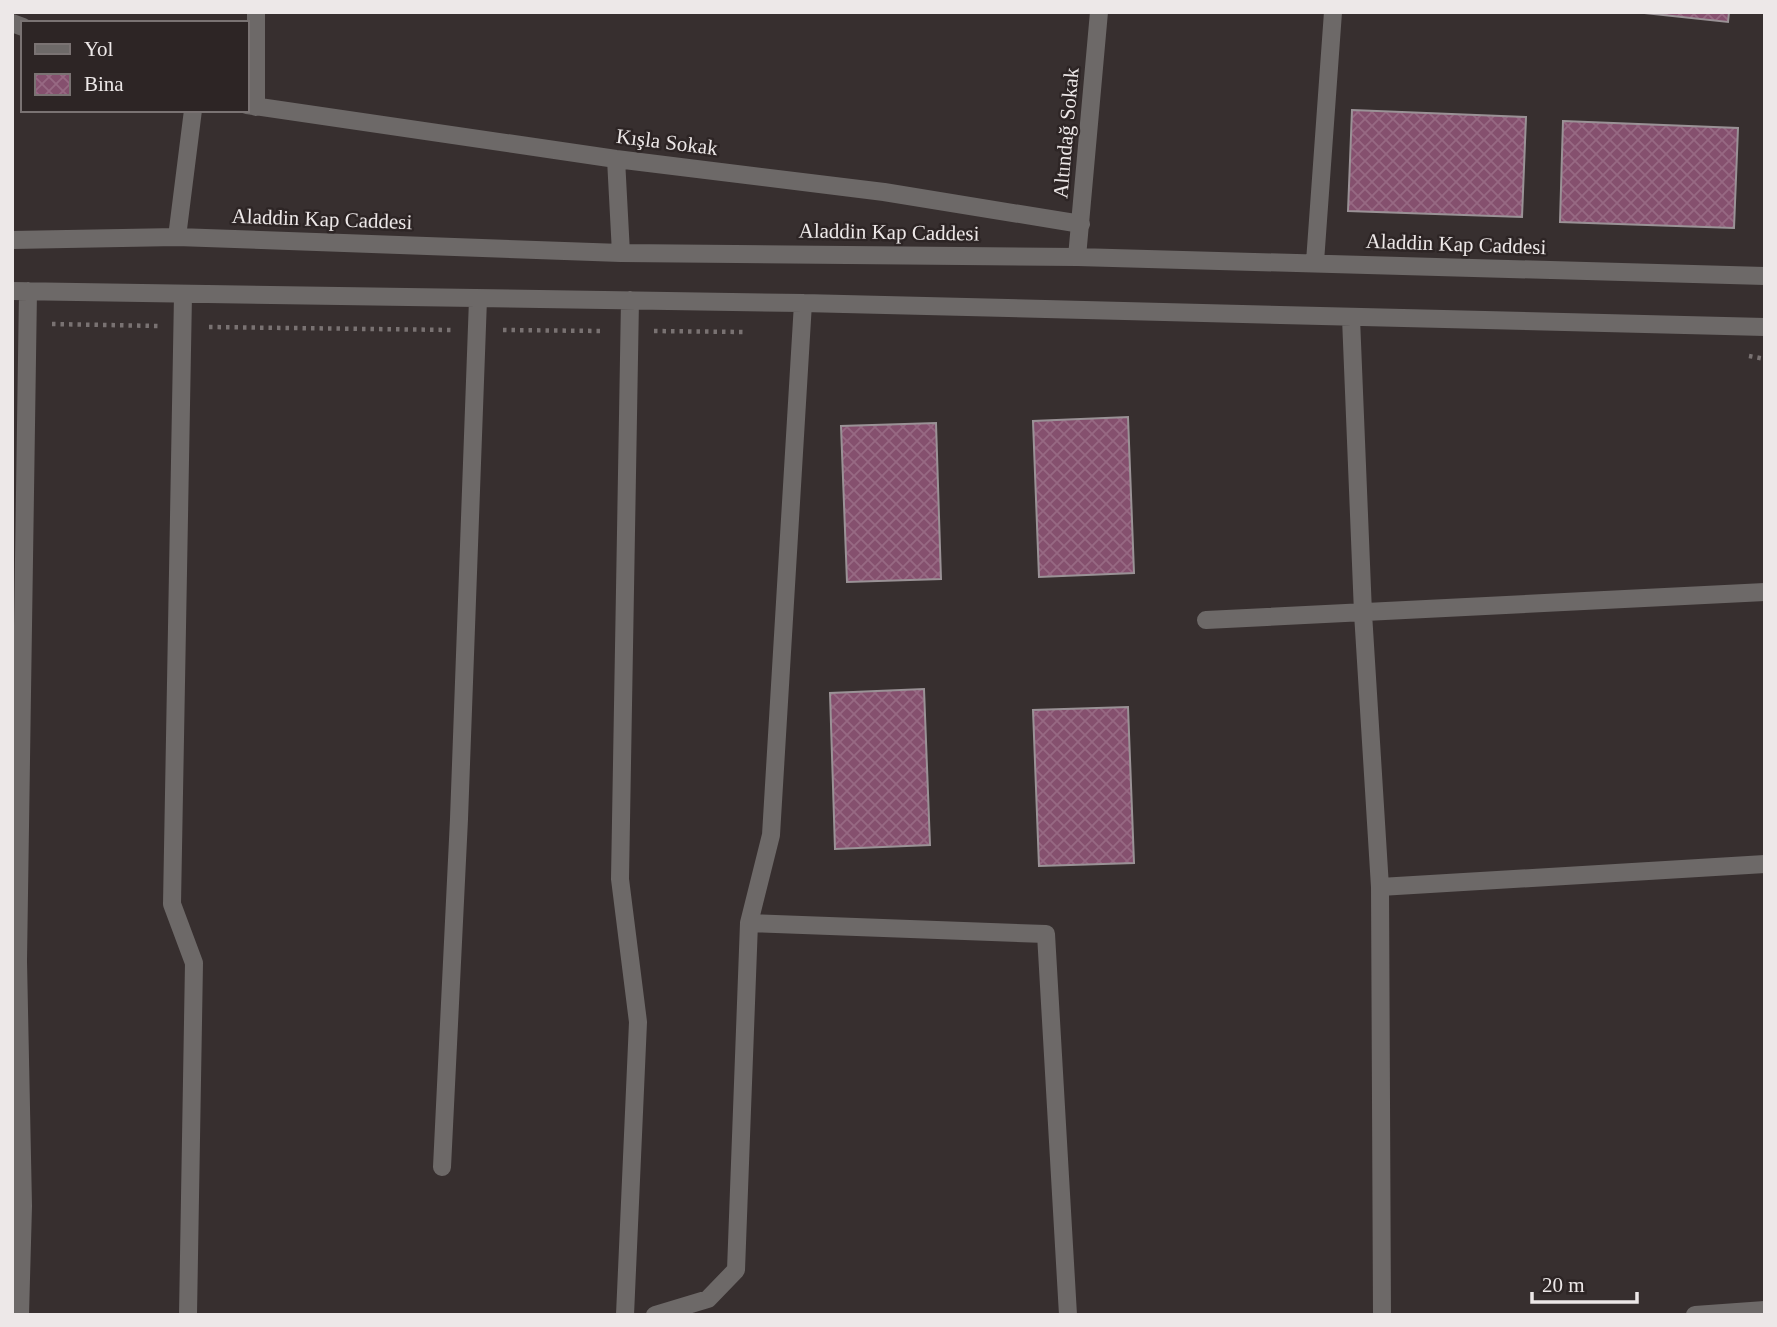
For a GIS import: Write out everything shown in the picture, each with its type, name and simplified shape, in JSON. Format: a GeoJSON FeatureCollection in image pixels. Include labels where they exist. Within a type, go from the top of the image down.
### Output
{"type":"FeatureCollection","features":[{"type":"Feature","properties":{"kind":"street"},"geometry":{"type":"LineString","coordinates":[[251,106],[256,12]]}},
{"type":"Feature","properties":{"kind":"street","name":"Altındağ Sokak"},"geometry":{"type":"LineString","coordinates":[[1077,257],[1099,12]]}},
{"type":"Feature","properties":{"kind":"street"},"geometry":{"type":"LineString","coordinates":[[1315,262],[1334,12]]}},
{"type":"Feature","properties":{"kind":"street","name":"Kışla Sokak"},"geometry":{"type":"LineString","coordinates":[[251,106],[616,159],[884,192],[1081,224]]}},
{"type":"Feature","properties":{"kind":"street"},"geometry":{"type":"LineString","coordinates":[[177,237],[193,112]]}},
{"type":"Feature","properties":{"kind":"street"},"geometry":{"type":"LineString","coordinates":[[616,159],[621,253]]}},
{"type":"Feature","properties":{"kind":"street","name":"Aladdin Kap Caddesi"},"geometry":{"type":"LineString","coordinates":[[12,240],[177,237],[621,253],[1077,257],[1765,276]]}},
{"type":"Feature","properties":{"kind":"street"},"geometry":{"type":"LineString","coordinates":[[20,1315],[23,1206],[19,961],[28,324],[20,291],[803,303],[1765,327]]}},
{"type":"Feature","properties":{"kind":"street"},"geometry":{"type":"LineString","coordinates":[[183,295],[172,904],[194,963],[188,1315]]}},
{"type":"Feature","properties":{"kind":"street"},"geometry":{"type":"LineString","coordinates":[[442,1167],[460,819],[478,299]]}},
{"type":"Feature","properties":{"kind":"street"},"geometry":{"type":"LineString","coordinates":[[625,1315],[638,1022],[620,879],[630,300]]}},
{"type":"Feature","properties":{"kind":"street"},"geometry":{"type":"LineString","coordinates":[[655,1315],[708,1299],[736,1270],[749,923],[771,835],[803,303]]}},
{"type":"Feature","properties":{"kind":"street"},"geometry":{"type":"LineString","coordinates":[[1351,318],[1363,613],[1380,887],[1382,1315]]}},
{"type":"Feature","properties":{"kind":"street"},"geometry":{"type":"LineString","coordinates":[[1206,620],[1765,592]]}},
{"type":"Feature","properties":{"kind":"street"},"geometry":{"type":"LineString","coordinates":[[1380,887],[1765,864]]}},
{"type":"Feature","properties":{"kind":"street"},"geometry":{"type":"LineString","coordinates":[[749,923],[1045,934],[1068,1315]]}},
{"type":"Feature","properties":{"kind":"street"},"geometry":{"type":"LineString","coordinates":[[1695,1315],[1765,1310]]}},
{"type":"Feature","properties":{"kind":"path"},"geometry":{"type":"LineString","coordinates":[[28,324],[749,332]]}},
{"type":"Feature","properties":{"kind":"path"},"geometry":{"type":"LineString","coordinates":[[1742,355],[1765,359]]}},
{"type":"Feature","properties":{"kind":"building"},"geometry":{"type":"Polygon","coordinates":[[[1635,12],[1729,12],[1728,22],[1635,12]]]}},
{"type":"Feature","properties":{"kind":"building"},"geometry":{"type":"Polygon","coordinates":[[[1352,110],[1526,117],[1522,217],[1348,211],[1352,110]]]}},
{"type":"Feature","properties":{"kind":"building"},"geometry":{"type":"Polygon","coordinates":[[[1563,121],[1738,128],[1734,228],[1560,222],[1563,121]]]}},
{"type":"Feature","properties":{"kind":"building"},"geometry":{"type":"Polygon","coordinates":[[[1128,417],[1134,573],[1039,577],[1033,421],[1128,417]]]}},
{"type":"Feature","properties":{"kind":"building"},"geometry":{"type":"Polygon","coordinates":[[[936,423],[941,579],[847,582],[841,426],[936,423]]]}},
{"type":"Feature","properties":{"kind":"building"},"geometry":{"type":"Polygon","coordinates":[[[924,689],[930,845],[835,849],[830,693],[924,689]]]}},
{"type":"Feature","properties":{"kind":"building"},"geometry":{"type":"Polygon","coordinates":[[[1128,707],[1134,863],[1039,866],[1033,710],[1128,707]]]}}]}
